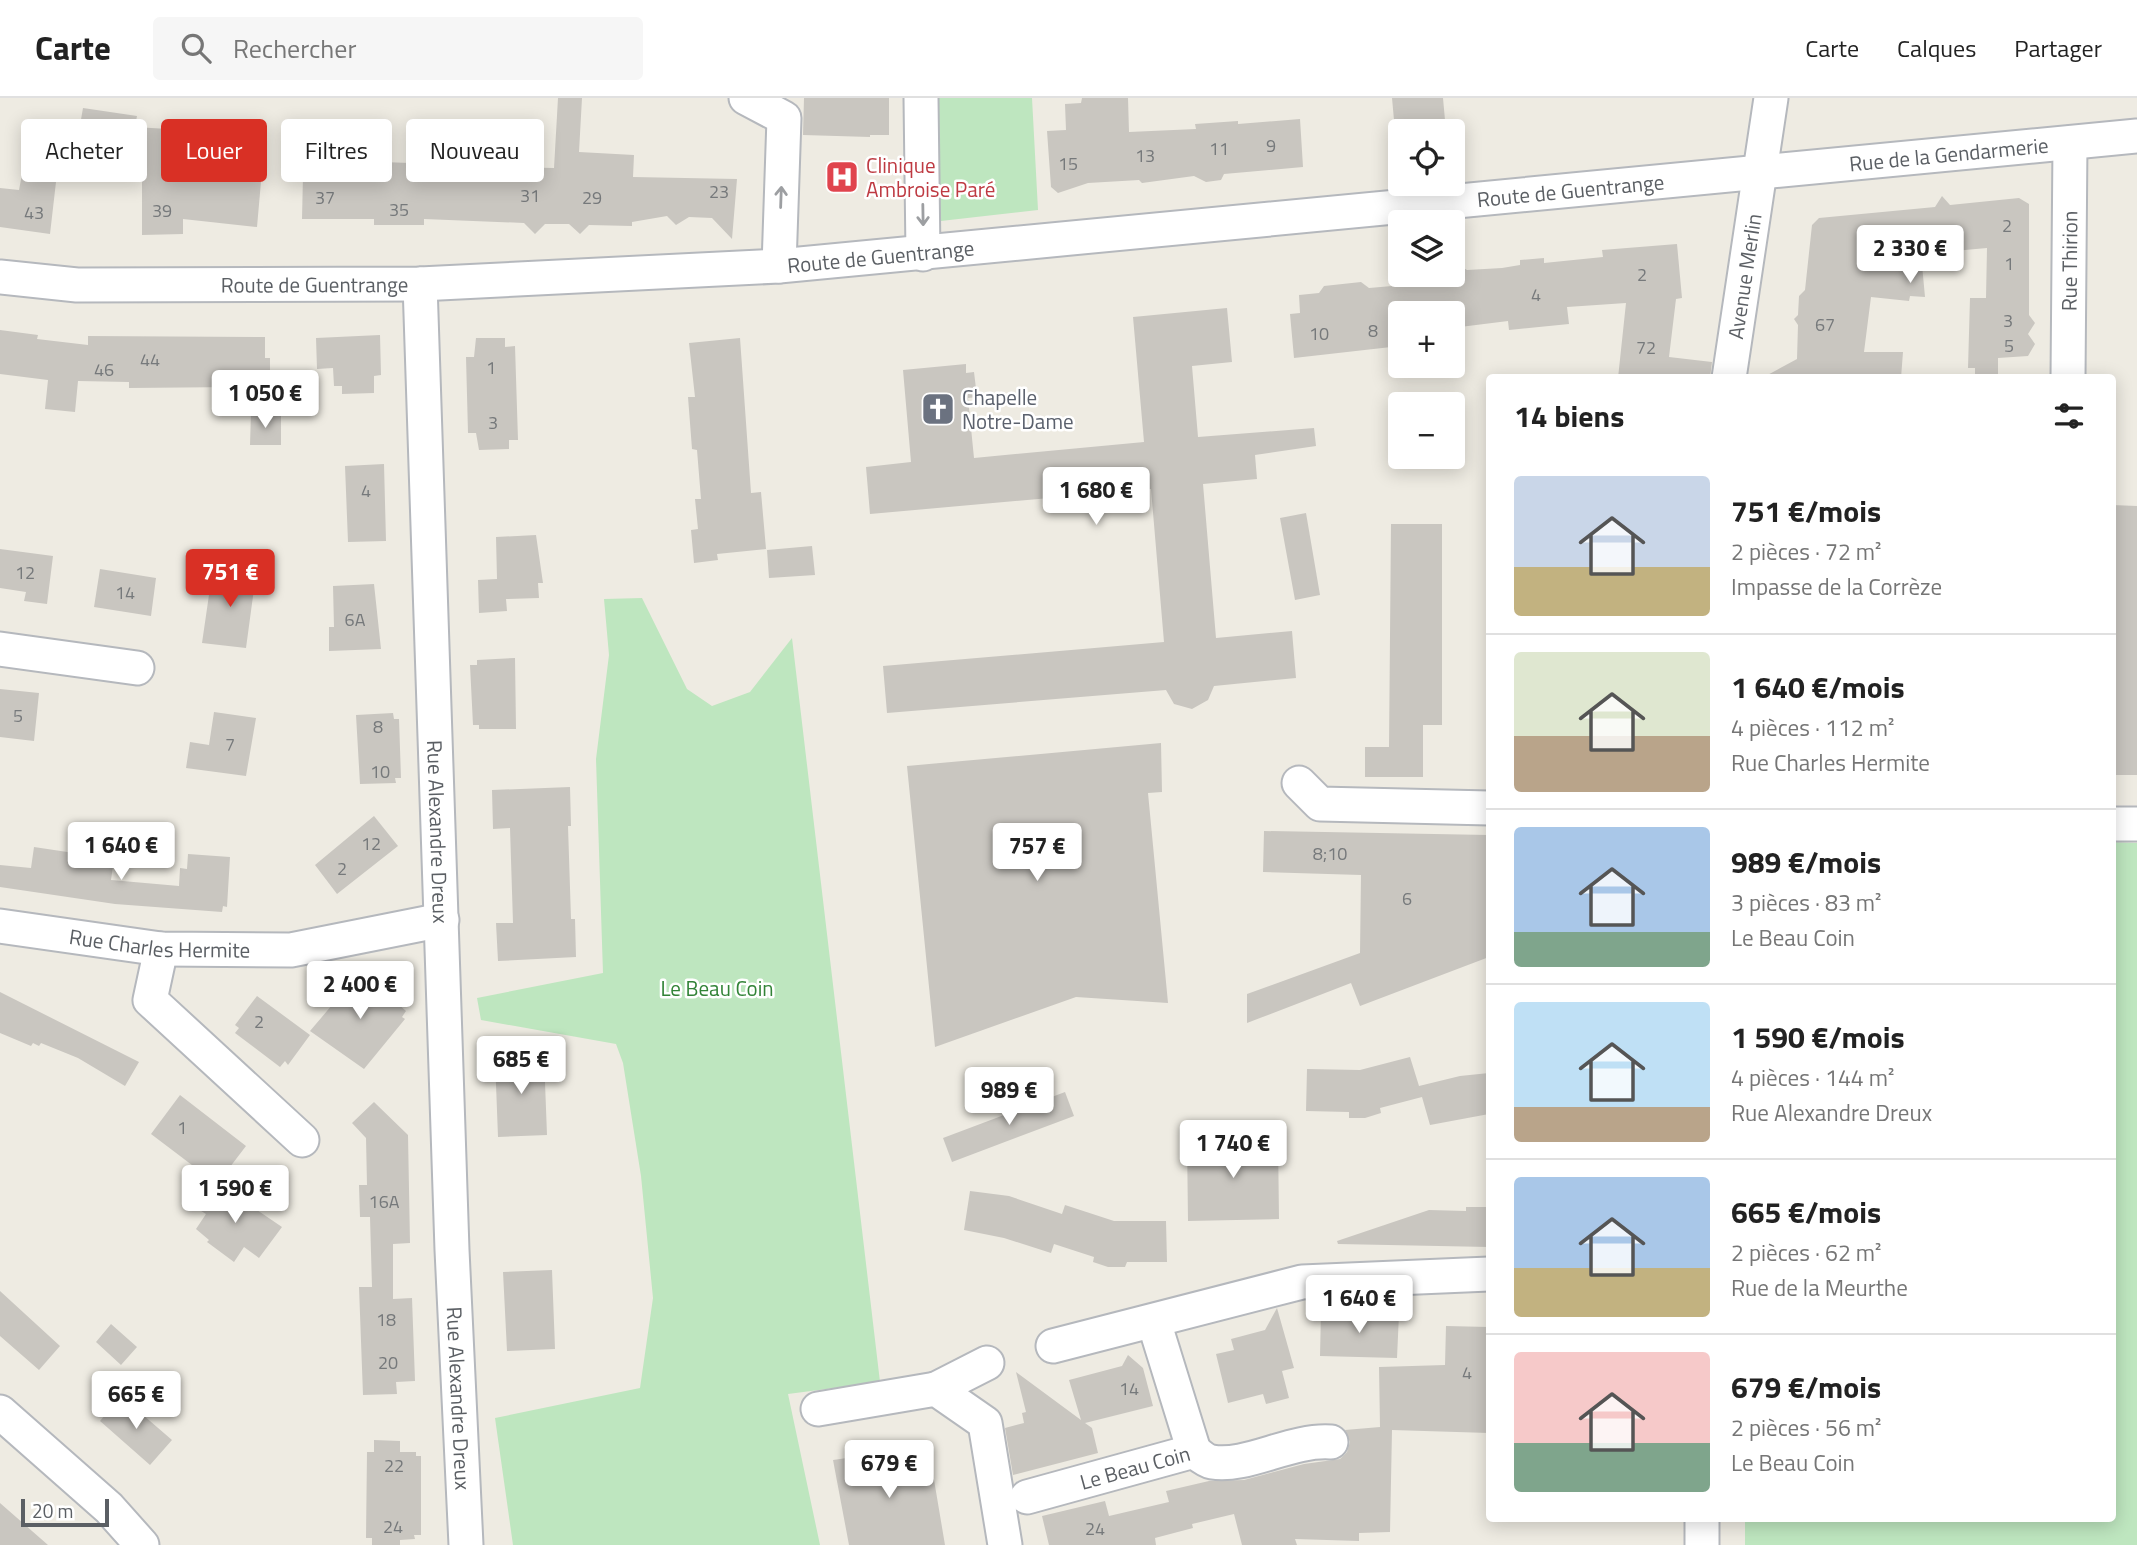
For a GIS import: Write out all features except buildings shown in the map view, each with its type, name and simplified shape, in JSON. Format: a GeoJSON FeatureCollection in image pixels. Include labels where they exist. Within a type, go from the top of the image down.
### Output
{"type":"FeatureCollection","features":[{"type":"Feature","properties":{"kind":"street"},"geometry":{"type":"LineString","coordinates":[[746,98],[785,108],[779,265]]}},
{"type":"Feature","properties":{"kind":"street"},"geometry":{"type":"LineString","coordinates":[[921,98],[923,254]]}},
{"type":"Feature","properties":{"kind":"street","name":"Avenue Merlin"},"geometry":{"type":"LineString","coordinates":[[1730,374],[1771,98]]}},
{"type":"Feature","properties":{"kind":"street","name":"Rue de la Gendarmerie"},"geometry":{"type":"LineString","coordinates":[[1760,172],[2137,136]]}},
{"type":"Feature","properties":{"kind":"street","name":"Rue Thirion"},"geometry":{"type":"LineString","coordinates":[[2068,374],[2070,143]]}},
{"type":"Feature","properties":{"kind":"street","name":"Route de Guentrange"},"geometry":{"type":"LineString","coordinates":[[0,277],[77,285],[420,284],[779,265],[923,254],[1760,172]]}},
{"type":"Feature","properties":{"kind":"street","name":"Rue Alexandre Dreux"},"geometry":{"type":"LineString","coordinates":[[420,284],[452,1250],[466,1545]]}},
{"type":"Feature","properties":{"kind":"street"},"geometry":{"type":"LineString","coordinates":[[0,649],[137,668]]}},
{"type":"Feature","properties":{"kind":"street"},"geometry":{"type":"LineString","coordinates":[[1299,783],[1320,804],[1486,808]]}},
{"type":"Feature","properties":{"kind":"street"},"geometry":{"type":"LineString","coordinates":[[2116,824],[2137,824]]}},
{"type":"Feature","properties":{"kind":"street","name":"Rue Charles Hermite"},"geometry":{"type":"LineString","coordinates":[[0,926],[161,948],[291,950],[442,920]]}},
{"type":"Feature","properties":{"kind":"street"},"geometry":{"type":"LineString","coordinates":[[161,948],[150,1000],[302,1140]]}},
{"type":"Feature","properties":{"kind":"street"},"geometry":{"type":"LineString","coordinates":[[1053,1346],[1302,1282],[1486,1274]]}},
{"type":"Feature","properties":{"kind":"street","name":"Le Beau Coin"},"geometry":{"type":"LineString","coordinates":[[1027,1497],[1194,1451],[1154,1322]]}},
{"type":"Feature","properties":{"kind":"street"},"geometry":{"type":"LineString","coordinates":[[818,1409],[936,1389],[987,1363]]}},
{"type":"Feature","properties":{"kind":"street"},"geometry":{"type":"LineString","coordinates":[[936,1389],[985,1423],[1005,1545]]}},
{"type":"Feature","properties":{"kind":"street"},"geometry":{"type":"LineString","coordinates":[[0,1412],[109,1507],[142,1545]]}},
{"type":"Feature","properties":{"kind":"street"},"geometry":{"type":"LineString","coordinates":[[1194,1451],[1210,1462],[1233,1462],[1315,1440],[1332,1442]]}},
{"type":"Feature","properties":{"kind":"street"},"geometry":{"type":"LineString","coordinates":[[1702,1522],[1702,1545]]}},
{"type":"Feature","properties":{"kind":"green space"},"geometry":{"type":"Polygon","coordinates":[[[930,98],[1032,98],[1038,210],[932,222],[930,98]]]}},
{"type":"Feature","properties":{"kind":"green space","name":"Le Beau Coin"},"geometry":{"type":"Polygon","coordinates":[[[642,598],[687,689],[712,706],[750,692],[792,638],[880,1382],[788,1394],[820,1545],[513,1545],[495,1418],[640,1388],[653,1298],[641,1176],[623,1063],[616,1044],[481,1020],[477,998],[603,973],[596,759],[609,655],[604,599],[642,598]]]}},
{"type":"Feature","properties":{"kind":"green space"},"geometry":{"type":"Polygon","coordinates":[[[2116,842],[2137,843],[2137,1545],[1745,1545],[1745,1522],[2116,1522],[2116,842]]]}},
{"type":"Feature","properties":{"kind":"place","name":"Clinique Ambroise Paré"},"geometry":{"type":"Point","coordinates":[842,177]}},
{"type":"Feature","properties":{"kind":"place","name":"Chapelle Notre-Dame"},"geometry":{"type":"Point","coordinates":[938,409]}}]}
